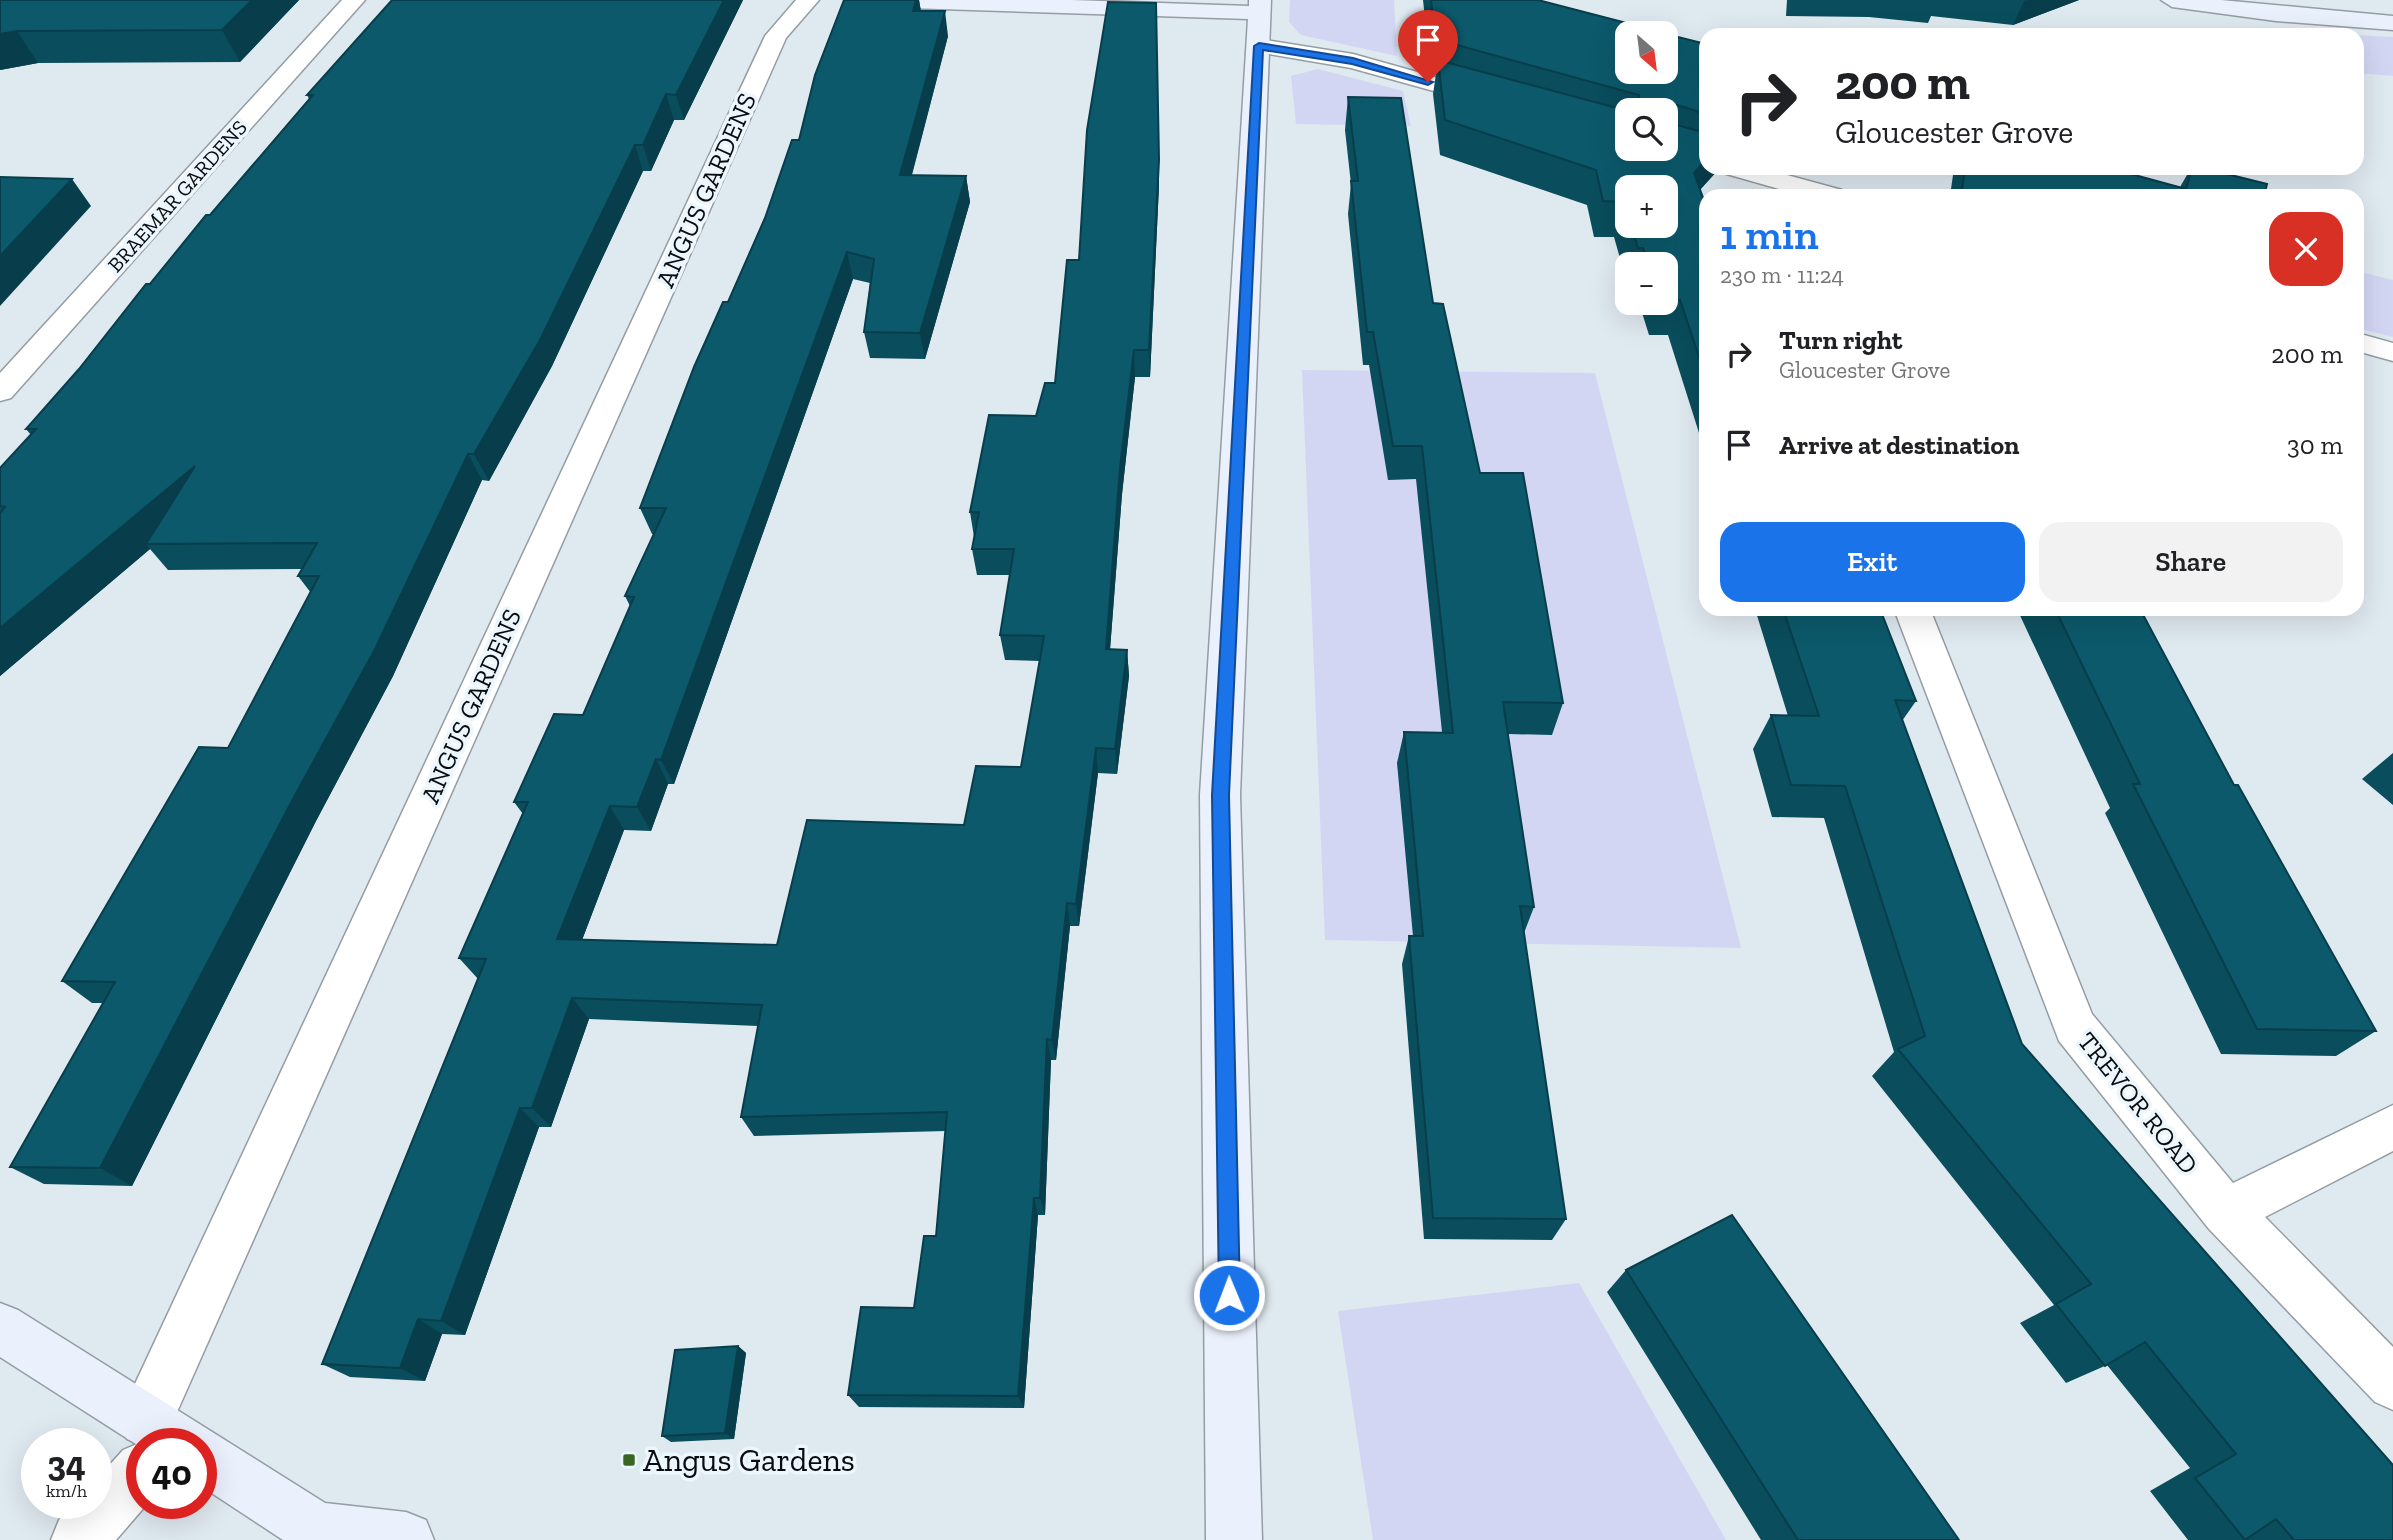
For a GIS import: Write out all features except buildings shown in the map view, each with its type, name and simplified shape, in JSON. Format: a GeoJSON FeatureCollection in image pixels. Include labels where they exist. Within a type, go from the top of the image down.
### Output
{"type":"FeatureCollection","features":[{"type":"Feature","properties":{"kind":"street","name":"BRAEMAR GARDENS"},"geometry":{"type":"LineString","coordinates":[[0,391],[354,0]]}},
{"type":"Feature","properties":{"kind":"street","name":"ANGUS GARDENS"},"geometry":{"type":"LineString","coordinates":[[175,1428],[776,36],[808,0]]}},
{"type":"Feature","properties":{"kind":"street"},"geometry":{"type":"LineString","coordinates":[[878,0],[1260,20],[1353,61],[1510,105]]}},
{"type":"Feature","properties":{"kind":"street"},"geometry":{"type":"LineString","coordinates":[[2172,0],[2276,15],[2393,23]]}},
{"type":"Feature","properties":{"kind":"street"},"geometry":{"type":"LineString","coordinates":[[1234,1540],[1220,795],[1260,20]]}},
{"type":"Feature","properties":{"kind":"street"},"geometry":{"type":"LineString","coordinates":[[1758,175],[1808,189]]}},
{"type":"Feature","properties":{"kind":"street"},"geometry":{"type":"LineString","coordinates":[[2364,344],[2393,352]]}},
{"type":"Feature","properties":{"kind":"street","name":"TREVOR ROAD"},"geometry":{"type":"LineString","coordinates":[[1915,616],[2075,1027],[2226,1212],[2393,1384]]}},
{"type":"Feature","properties":{"kind":"street"},"geometry":{"type":"LineString","coordinates":[[2226,1212],[2393,1127]]}},
{"type":"Feature","properties":{"kind":"street"},"geometry":{"type":"LineString","coordinates":[[0,1328],[145,1428]]}},
{"type":"Feature","properties":{"kind":"street"},"geometry":{"type":"LineString","coordinates":[[217,1472],[317,1530],[406,1540]]}},
{"type":"Feature","properties":{"kind":"street","name":"ANGUS GARDENS"},"geometry":{"type":"LineString","coordinates":[[79,1540],[126,1489]]}},
{"type":"Feature","properties":{"kind":"shaded area"},"geometry":{"type":"Polygon","coordinates":[[[1290,0],[1394,0],[1397,56],[1301,35],[1289,22],[1290,0]]]}},
{"type":"Feature","properties":{"kind":"shaded area"},"geometry":{"type":"Polygon","coordinates":[[[2364,35],[2393,37],[2393,76],[2364,74],[2364,35]]]}},
{"type":"Feature","properties":{"kind":"shaded area"},"geometry":{"type":"Polygon","coordinates":[[[1318,69],[1403,91],[1411,126],[1296,124],[1291,76],[1318,69]]]}},
{"type":"Feature","properties":{"kind":"shaded area"},"geometry":{"type":"Polygon","coordinates":[[[2364,273],[2393,280],[2393,337],[2364,330],[2364,273]]]}},
{"type":"Feature","properties":{"kind":"shaded area"},"geometry":{"type":"Polygon","coordinates":[[[1302,370],[1595,373],[1741,948],[1325,940],[1302,370]]]}},
{"type":"Feature","properties":{"kind":"shaded area"},"geometry":{"type":"Polygon","coordinates":[[[1579,1283],[1726,1540],[1373,1540],[1338,1311],[1579,1283]]]}},
{"type":"Feature","properties":{"kind":"place","name":"Angus Gardens"},"geometry":{"type":"Point","coordinates":[629,1460]}},
{"type":"Feature","properties":{"kind":"route"},"geometry":{"type":"LineString","coordinates":[[1229,1295],[1220,795],[1259,46],[1353,61],[1428,82]]}}]}
